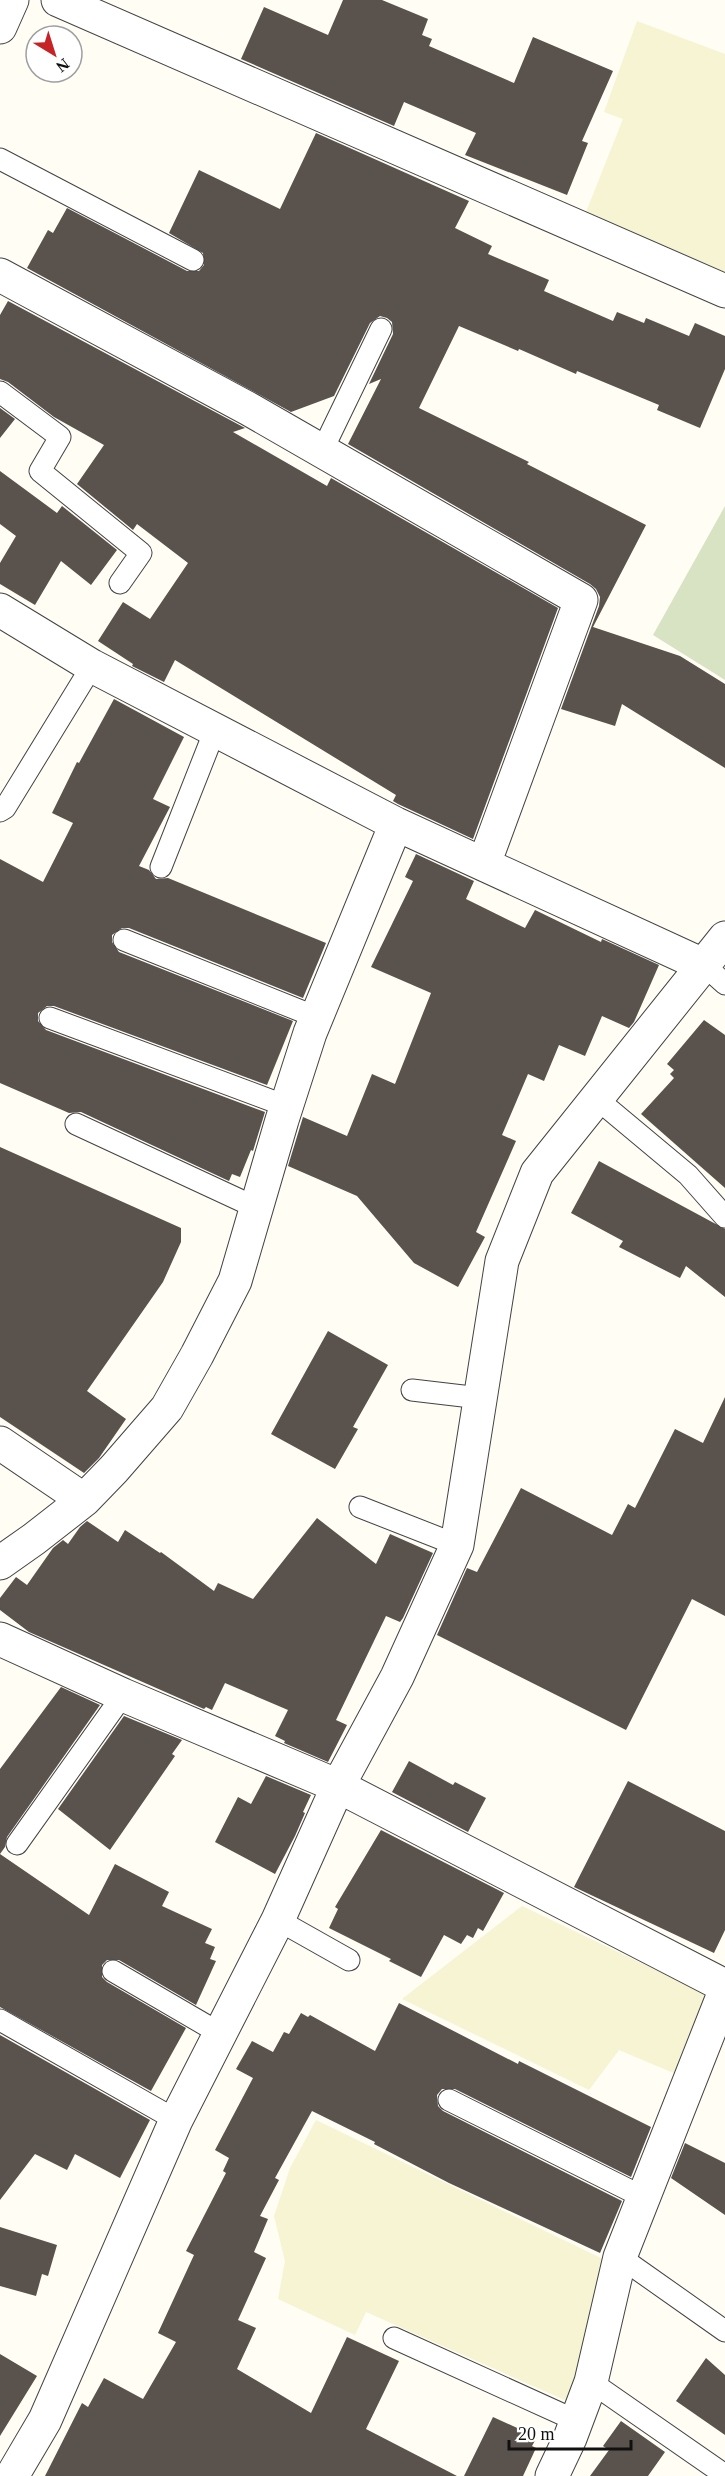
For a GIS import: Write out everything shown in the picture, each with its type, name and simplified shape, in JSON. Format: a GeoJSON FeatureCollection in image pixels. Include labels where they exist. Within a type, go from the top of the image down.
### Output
{"type":"FeatureCollection","features":[{"type":"Feature","properties":{"kind":"street"},"geometry":{"type":"LineString","coordinates":[[0,27],[12,0]]}},
{"type":"Feature","properties":{"kind":"street"},"geometry":{"type":"LineString","coordinates":[[58,0],[725,291]]}},
{"type":"Feature","properties":{"kind":"street"},"geometry":{"type":"LineString","coordinates":[[0,275],[322,451],[581,600],[484,864]]}},
{"type":"Feature","properties":{"kind":"street"},"geometry":{"type":"LineString","coordinates":[[2,617],[396,824],[715,975]]}},
{"type":"Feature","properties":{"kind":"street"},"geometry":{"type":"LineString","coordinates":[[0,1563],[84,1500],[167,1408],[197,1355],[235,1281],[286,1106],[316,1017],[396,824]]}},
{"type":"Feature","properties":{"kind":"street"},"geometry":{"type":"LineString","coordinates":[[16,2475],[45,2420],[176,2120],[278,1920],[338,1786],[397,1677],[457,1545],[464,1514],[502,1261],[537,1173],[597,1099],[715,975],[725,938]]}},
{"type":"Feature","properties":{"kind":"street"},"geometry":{"type":"LineString","coordinates":[[0,1443],[84,1500]]}},
{"type":"Feature","properties":{"kind":"street"},"geometry":{"type":"LineString","coordinates":[[0,1639],[123,1695],[338,1786],[725,1986]]}},
{"type":"Feature","properties":{"kind":"street"},"geometry":{"type":"LineString","coordinates":[[552,2476],[577,2421],[591,2382],[620,2257],[725,1991]]}},
{"type":"Feature","properties":{"kind":"lane"},"geometry":{"type":"LineString","coordinates":[[0,159],[193,260]]}},
{"type":"Feature","properties":{"kind":"lane"},"geometry":{"type":"LineString","coordinates":[[322,451],[381,329]]}},
{"type":"Feature","properties":{"kind":"lane"},"geometry":{"type":"LineString","coordinates":[[0,392],[60,437],[40,471],[141,553],[120,584]]}},
{"type":"Feature","properties":{"kind":"lane"},"geometry":{"type":"LineString","coordinates":[[0,811],[5,808],[93,666]]}},
{"type":"Feature","properties":{"kind":"lane"},"geometry":{"type":"LineString","coordinates":[[161,867],[215,730]]}},
{"type":"Feature","properties":{"kind":"lane"},"geometry":{"type":"LineString","coordinates":[[124,940],[316,1017]]}},
{"type":"Feature","properties":{"kind":"lane"},"geometry":{"type":"LineString","coordinates":[[50,1018],[286,1106]]}},
{"type":"Feature","properties":{"kind":"lane"},"geometry":{"type":"LineString","coordinates":[[597,1099],[688,1174],[725,1217]]}},
{"type":"Feature","properties":{"kind":"lane"},"geometry":{"type":"LineString","coordinates":[[76,1124],[257,1208]]}},
{"type":"Feature","properties":{"kind":"lane"},"geometry":{"type":"LineString","coordinates":[[412,1390],[480,1398]]}},
{"type":"Feature","properties":{"kind":"lane"},"geometry":{"type":"LineString","coordinates":[[360,1507],[457,1545]]}},
{"type":"Feature","properties":{"kind":"lane"},"geometry":{"type":"LineString","coordinates":[[17,1844],[123,1695]]}},
{"type":"Feature","properties":{"kind":"lane"},"geometry":{"type":"LineString","coordinates":[[278,1920],[349,1960]]}},
{"type":"Feature","properties":{"kind":"lane"},"geometry":{"type":"LineString","coordinates":[[113,1971],[221,2034]]}},
{"type":"Feature","properties":{"kind":"lane"},"geometry":{"type":"LineString","coordinates":[[0,2020],[176,2120]]}},
{"type":"Feature","properties":{"kind":"lane"},"geometry":{"type":"LineString","coordinates":[[449,2100],[643,2197]]}},
{"type":"Feature","properties":{"kind":"lane"},"geometry":{"type":"LineString","coordinates":[[620,2257],[725,2331]]}},
{"type":"Feature","properties":{"kind":"lane"},"geometry":{"type":"LineString","coordinates":[[394,2338],[577,2421]]}},
{"type":"Feature","properties":{"kind":"lane"},"geometry":{"type":"LineString","coordinates":[[591,2382],[725,2475]]}},
{"type":"Feature","properties":{"kind":"shaded area"},"geometry":{"type":"Polygon","coordinates":[[[637,21],[725,54],[725,277],[584,217],[623,119],[604,112],[637,21]]]}},
{"type":"Feature","properties":{"kind":"shaded area"},"geometry":{"type":"Polygon","coordinates":[[[522,1906],[710,1996],[676,2074],[619,2050],[589,2090],[402,1999],[522,1906]]]}},
{"type":"Feature","properties":{"kind":"shaded area"},"geometry":{"type":"Polygon","coordinates":[[[316,2120],[607,2261],[584,2359],[567,2401],[366,2312],[355,2335],[278,2299],[285,2261],[274,2216],[290,2168],[316,2120]]]}},
{"type":"Feature","properties":{"kind":"green space"},"geometry":{"type":"Polygon","coordinates":[[[725,506],[725,680],[653,635],[725,506]]]}},
{"type":"Feature","properties":{"kind":"building"},"geometry":{"type":"Polygon","coordinates":[[[343,0],[382,0],[428,19],[422,35],[432,39],[429,46],[514,83],[533,37],[613,71],[582,141],[588,143],[567,195],[465,155],[476,133],[404,102],[394,126],[241,59],[264,7],[328,35],[343,0]]]}},
{"type":"Feature","properties":{"kind":"building"},"geometry":{"type":"Polygon","coordinates":[[[316,133],[469,201],[455,228],[492,246],[488,254],[549,280],[544,291],[613,321],[617,312],[644,323],[646,318],[689,336],[695,323],[725,336],[725,369],[700,428],[657,410],[659,405],[459,326],[419,408],[529,462],[527,464],[646,525],[593,627],[680,656],[725,684],[725,768],[622,704],[615,726],[561,709],[599,606],[600,597],[596,589],[348,444],[381,379],[369,384],[393,334],[392,322],[387,318],[380,316],[370,323],[334,396],[291,412],[27,268],[48,230],[53,233],[67,208],[187,271],[199,271],[204,265],[203,253],[169,233],[199,170],[280,209],[316,133]]]}},
{"type":"Feature","properties":{"kind":"building"},"geometry":{"type":"Polygon","coordinates":[[[8,301],[245,428],[233,432],[327,486],[331,478],[558,608],[473,839],[393,801],[396,795],[175,660],[164,682],[132,666],[133,664],[98,641],[123,602],[150,619],[188,563],[137,524],[133,530],[77,484],[104,445],[54,417],[8,382],[0,379],[0,315],[8,301]]]}},
{"type":"Feature","properties":{"kind":"building"},"geometry":{"type":"Polygon","coordinates":[[[0,408],[15,419],[0,438],[0,408]]]}},
{"type":"Feature","properties":{"kind":"building"},"geometry":{"type":"Polygon","coordinates":[[[0,471],[57,513],[62,506],[117,550],[91,585],[61,561],[35,605],[0,584],[0,563],[16,536],[0,524],[0,471]]]}},
{"type":"Feature","properties":{"kind":"building"},"geometry":{"type":"Polygon","coordinates":[[[114,699],[184,737],[153,799],[170,807],[139,866],[149,870],[156,879],[168,878],[326,943],[303,998],[129,928],[122,928],[112,935],[112,942],[119,952],[293,1021],[267,1085],[54,1006],[47,1006],[38,1013],[38,1021],[46,1030],[265,1112],[253,1151],[251,1150],[240,1177],[232,1174],[229,1181],[81,1112],[69,1113],[0,1083],[0,859],[43,882],[73,823],[52,813],[77,762],[79,763],[114,699]]]}},
{"type":"Feature","properties":{"kind":"building"},"geometry":{"type":"Polygon","coordinates":[[[416,854],[474,881],[466,899],[525,928],[535,910],[601,942],[602,939],[659,965],[634,1022],[629,1028],[602,1016],[585,1056],[559,1045],[544,1081],[528,1074],[502,1135],[516,1141],[476,1232],[485,1237],[458,1287],[414,1263],[357,1196],[288,1166],[303,1117],[347,1136],[372,1074],[395,1084],[431,993],[371,967],[413,881],[405,877],[416,854]]]}},
{"type":"Feature","properties":{"kind":"building"},"geometry":{"type":"Polygon","coordinates":[[[704,1020],[725,1035],[725,1188],[641,1114],[674,1078],[670,1074],[674,1070],[667,1064],[704,1020]]]}},
{"type":"Feature","properties":{"kind":"building"},"geometry":{"type":"Polygon","coordinates":[[[0,1147],[181,1228],[181,1242],[163,1282],[87,1391],[126,1419],[99,1458],[84,1473],[0,1417],[0,1147]]]}},
{"type":"Feature","properties":{"kind":"building"},"geometry":{"type":"Polygon","coordinates":[[[599,1161],[725,1229],[725,1297],[686,1266],[680,1278],[619,1247],[623,1241],[571,1213],[599,1161]]]}},
{"type":"Feature","properties":{"kind":"building"},"geometry":{"type":"Polygon","coordinates":[[[328,1331],[388,1365],[353,1427],[358,1429],[335,1469],[271,1434],[328,1331]]]}},
{"type":"Feature","properties":{"kind":"building"},"geometry":{"type":"Polygon","coordinates":[[[725,1397],[725,1616],[692,1599],[626,1730],[437,1635],[467,1568],[477,1572],[521,1488],[612,1535],[628,1504],[635,1508],[675,1429],[703,1443],[725,1397]]]}},
{"type":"Feature","properties":{"kind":"building"},"geometry":{"type":"Polygon","coordinates":[[[317,1518],[376,1564],[390,1534],[433,1553],[403,1618],[400,1622],[386,1616],[336,1720],[347,1725],[328,1762],[284,1743],[285,1741],[275,1736],[288,1710],[225,1683],[212,1710],[206,1707],[204,1709],[29,1632],[0,1610],[0,1598],[16,1577],[27,1585],[53,1548],[63,1540],[68,1544],[87,1521],[118,1542],[125,1530],[161,1552],[214,1591],[218,1583],[253,1599],[317,1518]]]}},
{"type":"Feature","properties":{"kind":"building"},"geometry":{"type":"Polygon","coordinates":[[[61,1687],[100,1705],[7,1837],[5,1847],[0,1854],[0,1769],[61,1687]]]}},
{"type":"Feature","properties":{"kind":"building"},"geometry":{"type":"Polygon","coordinates":[[[124,1716],[182,1740],[172,1754],[175,1756],[110,1850],[58,1809],[124,1716]]]}},
{"type":"Feature","properties":{"kind":"building"},"geometry":{"type":"Polygon","coordinates":[[[409,1761],[453,1785],[455,1782],[486,1798],[468,1832],[392,1792],[409,1761]]]}},
{"type":"Feature","properties":{"kind":"building"},"geometry":{"type":"Polygon","coordinates":[[[266,1776],[311,1795],[295,1836],[275,1874],[215,1842],[238,1797],[251,1804],[266,1776]]]}},
{"type":"Feature","properties":{"kind":"building"},"geometry":{"type":"Polygon","coordinates":[[[628,1781],[725,1831],[725,1930],[714,1953],[574,1887],[628,1781]]]}},
{"type":"Feature","properties":{"kind":"building"},"geometry":{"type":"Polygon","coordinates":[[[381,1830],[504,1893],[483,1931],[478,1928],[473,1938],[467,1935],[461,1944],[444,1935],[421,1977],[329,1928],[338,1909],[335,1907],[381,1830]]]}},
{"type":"Feature","properties":{"kind":"building"},"geometry":{"type":"Polygon","coordinates":[[[0,1854],[89,1915],[115,1864],[169,1892],[162,1906],[212,1929],[205,1943],[215,1947],[210,1959],[216,1961],[196,2005],[119,1960],[107,1960],[102,1965],[102,1977],[107,1982],[186,2028],[151,2091],[0,2007],[0,1854]]]}},
{"type":"Feature","properties":{"kind":"building"},"geometry":{"type":"Polygon","coordinates":[[[399,2003],[518,2064],[519,2061],[651,2127],[631,2177],[455,2089],[442,2089],[437,2095],[438,2106],[443,2111],[622,2201],[600,2253],[449,2183],[374,2144],[375,2142],[312,2111],[275,2178],[279,2180],[260,2216],[268,2219],[254,2252],[266,2258],[238,2320],[256,2328],[237,2369],[311,2413],[347,2337],[399,2361],[366,2429],[457,2476],[45,2476],[82,2403],[88,2407],[104,2378],[143,2399],[176,2342],[158,2333],[194,2255],[186,2251],[226,2173],[223,2171],[229,2158],[215,2150],[253,2078],[236,2069],[252,2041],[273,2052],[284,2032],[289,2034],[301,2013],[308,2017],[310,2015],[375,2051],[399,2003]]]}},
{"type":"Feature","properties":{"kind":"building"},"geometry":{"type":"Polygon","coordinates":[[[0,2035],[150,2120],[120,2178],[75,2154],[67,2170],[35,2154],[0,2200],[0,2035]]]}},
{"type":"Feature","properties":{"kind":"building"},"geometry":{"type":"Polygon","coordinates":[[[685,2143],[725,2163],[725,2215],[671,2178],[685,2143]]]}},
{"type":"Feature","properties":{"kind":"building"},"geometry":{"type":"Polygon","coordinates":[[[0,2227],[57,2245],[48,2276],[42,2274],[36,2296],[0,2286],[0,2227]]]}},
{"type":"Feature","properties":{"kind":"building"},"geometry":{"type":"Polygon","coordinates":[[[0,2354],[37,2376],[0,2436],[0,2354]]]}},
{"type":"Feature","properties":{"kind":"building"},"geometry":{"type":"Polygon","coordinates":[[[706,2358],[725,2375],[725,2435],[676,2401],[706,2358]]]}},
{"type":"Feature","properties":{"kind":"building"},"geometry":{"type":"Polygon","coordinates":[[[493,2417],[537,2437],[532,2446],[536,2448],[523,2476],[464,2476],[493,2417]]]}},
{"type":"Feature","properties":{"kind":"building"},"geometry":{"type":"Polygon","coordinates":[[[621,2421],[665,2452],[648,2476],[590,2476],[609,2450],[603,2446],[621,2421]]]}}]}
